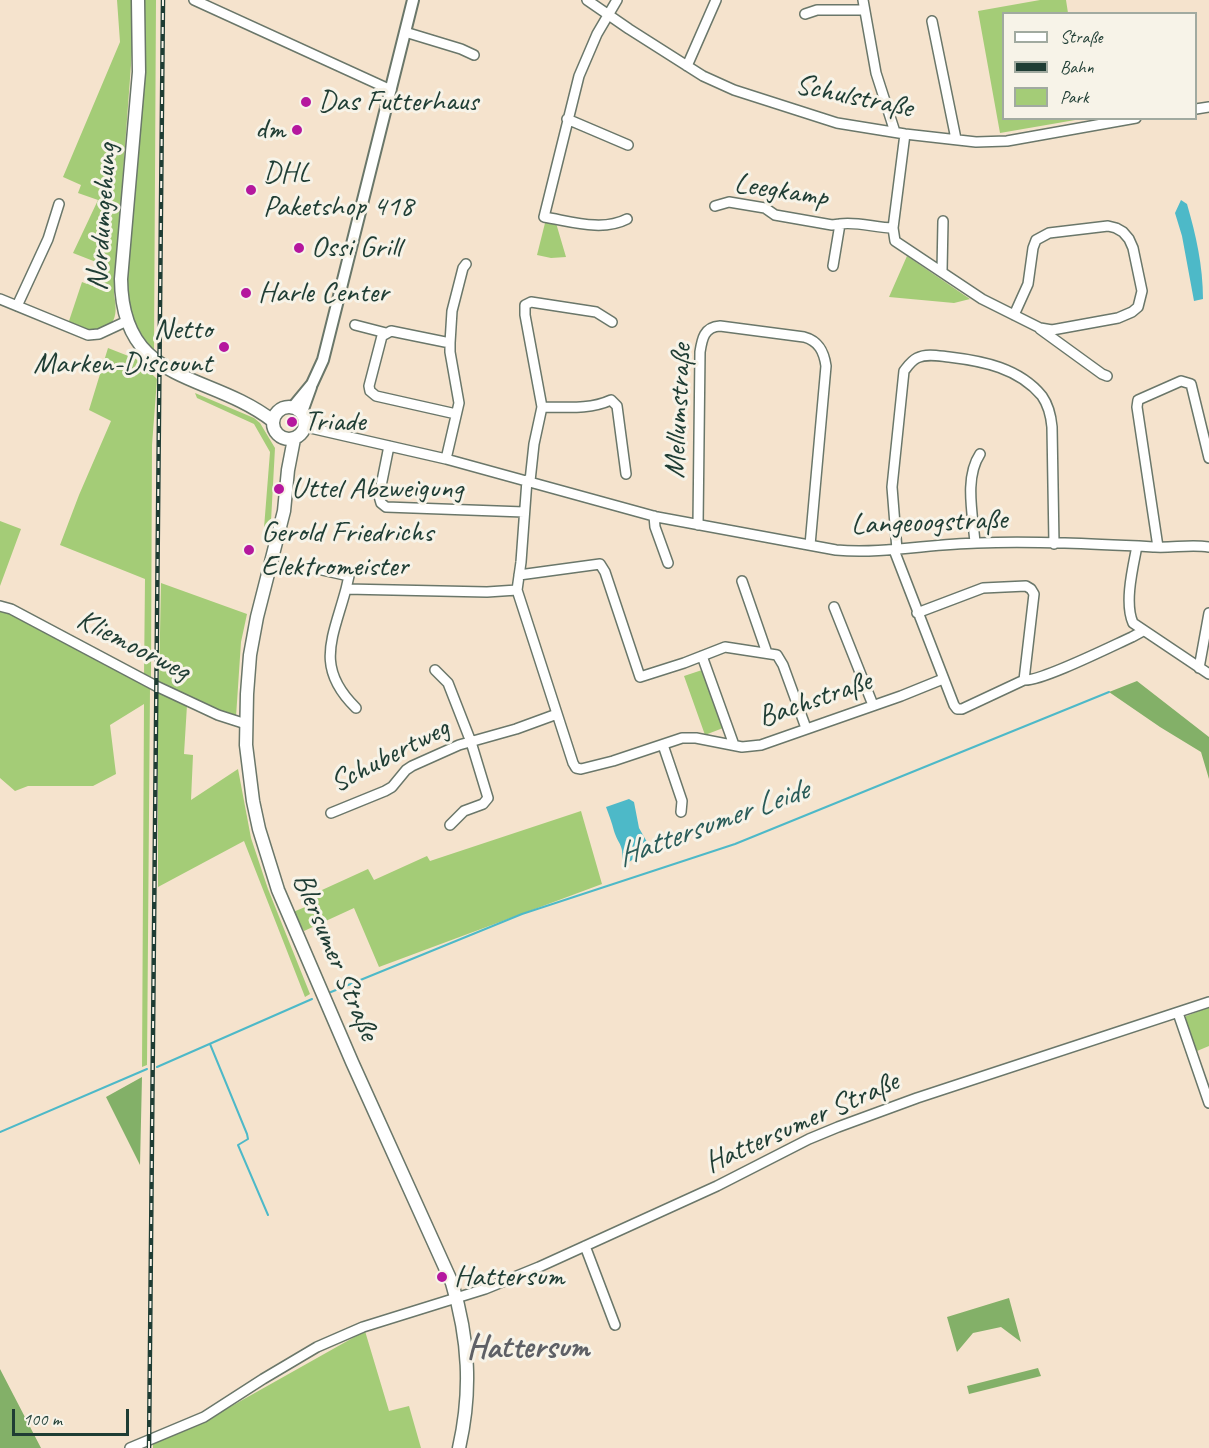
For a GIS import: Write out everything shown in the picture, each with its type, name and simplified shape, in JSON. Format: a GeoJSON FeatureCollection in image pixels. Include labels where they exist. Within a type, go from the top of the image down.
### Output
{"type":"FeatureCollection","features":[{"type":"Feature","properties":{"kind":"main road","name":"Nordumgehung"},"geometry":{"type":"LineString","coordinates":[[138,0],[139,72],[121,279],[123,308],[127,321],[144,348],[166,369],[275,416]]}},
{"type":"Feature","properties":{"kind":"main road"},"geometry":{"type":"LineString","coordinates":[[282,408],[297,409],[305,417],[306,427],[303,432],[289,439],[275,432],[275,416],[282,408]]}},
{"type":"Feature","properties":{"kind":"main road","name":"Blersumer Straße"},"geometry":{"type":"LineString","coordinates":[[289,439],[284,511],[257,617],[250,655],[246,724],[248,768],[253,801],[276,883],[360,1081],[443,1261],[456,1297],[464,1328],[468,1360],[466,1411],[459,1448]]}},
{"type":"Feature","properties":{"kind":"street"},"geometry":{"type":"LineString","coordinates":[[194,0],[211,4],[391,90]]}},
{"type":"Feature","properties":{"kind":"street"},"geometry":{"type":"LineString","coordinates":[[297,409],[312,384],[325,352],[413,0]]}},
{"type":"Feature","properties":{"kind":"street","name":"Schulstraße"},"geometry":{"type":"LineString","coordinates":[[587,0],[687,66],[734,90],[837,123],[976,142],[1007,141],[1125,120]]}},
{"type":"Feature","properties":{"kind":"street"},"geometry":{"type":"LineString","coordinates":[[618,0],[597,34],[579,76],[544,216],[604,226],[616,225],[627,219]]}},
{"type":"Feature","properties":{"kind":"street"},"geometry":{"type":"LineString","coordinates":[[687,66],[716,0]]}},
{"type":"Feature","properties":{"kind":"street"},"geometry":{"type":"LineString","coordinates":[[805,14],[817,10],[863,5],[876,73],[895,132]]}},
{"type":"Feature","properties":{"kind":"street"},"geometry":{"type":"LineString","coordinates":[[932,21],[956,140]]}},
{"type":"Feature","properties":{"kind":"street"},"geometry":{"type":"LineString","coordinates":[[405,32],[474,55]]}},
{"type":"Feature","properties":{"kind":"street"},"geometry":{"type":"LineString","coordinates":[[567,119],[628,145]]}},
{"type":"Feature","properties":{"kind":"street"},"geometry":{"type":"LineString","coordinates":[[905,134],[893,228],[895,242],[982,299],[1040,328],[1056,342],[1107,376]]}},
{"type":"Feature","properties":{"kind":"street","name":"Leegkamp"},"geometry":{"type":"LineString","coordinates":[[716,206],[729,202],[765,208],[775,215],[832,225],[848,223],[875,228],[893,228]]}},
{"type":"Feature","properties":{"kind":"street"},"geometry":{"type":"LineString","coordinates":[[17,306],[44,249],[59,204]]}},
{"type":"Feature","properties":{"kind":"street"},"geometry":{"type":"LineString","coordinates":[[942,271],[943,221]]}},
{"type":"Feature","properties":{"kind":"street","name":"Leegkamp"},"geometry":{"type":"LineString","coordinates":[[833,266],[840,224]]}},
{"type":"Feature","properties":{"kind":"street"},"geometry":{"type":"LineString","coordinates":[[1014,315],[1028,284],[1036,240],[1049,233],[1108,226],[1123,232],[1133,249],[1142,291],[1142,300],[1138,307],[1126,316],[1118,318],[1052,330],[1040,328]]}},
{"type":"Feature","properties":{"kind":"street"},"geometry":{"type":"LineString","coordinates":[[446,459],[459,403],[450,352],[452,311],[466,264]]}},
{"type":"Feature","properties":{"kind":"street"},"geometry":{"type":"LineString","coordinates":[[0,299],[88,335],[99,334],[127,321]]}},
{"type":"Feature","properties":{"kind":"street"},"geometry":{"type":"LineString","coordinates":[[612,322],[596,312],[531,302],[525,305],[542,407],[598,406],[611,400],[617,406],[626,474]]}},
{"type":"Feature","properties":{"kind":"street"},"geometry":{"type":"LineString","coordinates":[[355,325],[386,333]]}},
{"type":"Feature","properties":{"kind":"street","name":"Mellumstraße"},"geometry":{"type":"LineString","coordinates":[[698,525],[700,352],[704,334],[711,328],[720,326],[804,337],[812,339],[818,345],[824,354],[826,366],[810,545]]}},
{"type":"Feature","properties":{"kind":"street"},"geometry":{"type":"LineString","coordinates":[[450,343],[391,331],[386,333],[382,336],[369,386],[370,391],[376,396],[456,414]]}},
{"type":"Feature","properties":{"kind":"street"},"geometry":{"type":"LineString","coordinates":[[1054,544],[1052,427],[1050,410],[1041,396],[1024,381],[993,364],[929,355],[919,357],[910,363],[904,372],[892,487],[896,550],[917,613],[957,709],[962,709],[1024,680],[1031,681],[1143,631]]}},
{"type":"Feature","properties":{"kind":"street"},"geometry":{"type":"LineString","coordinates":[[1158,547],[1137,407],[1138,400],[1181,381],[1191,384],[1209,458]]}},
{"type":"Feature","properties":{"kind":"street","name":"Bachstraße"},"geometry":{"type":"LineString","coordinates":[[542,407],[528,481],[517,590],[576,768],[613,761],[682,738],[696,738],[741,747],[761,745],[943,679]]}},
{"type":"Feature","properties":{"kind":"street","name":"Langeoogstraße"},"geometry":{"type":"LineString","coordinates":[[306,427],[446,459],[654,516],[853,551],[896,550],[975,543],[1103,543],[1158,547],[1197,545],[1209,547]]}},
{"type":"Feature","properties":{"kind":"street"},"geometry":{"type":"LineString","coordinates":[[389,446],[379,496],[381,503],[386,507],[524,512]]}},
{"type":"Feature","properties":{"kind":"street"},"geometry":{"type":"LineString","coordinates":[[975,543],[971,485],[973,465],[980,454]]}},
{"type":"Feature","properties":{"kind":"street"},"geometry":{"type":"LineString","coordinates":[[654,516],[655,527],[668,563]]}},
{"type":"Feature","properties":{"kind":"street"},"geometry":{"type":"LineString","coordinates":[[1137,546],[1132,574],[1130,616],[1133,623],[1209,674]]}},
{"type":"Feature","properties":{"kind":"street"},"geometry":{"type":"LineString","coordinates":[[519,575],[600,564],[640,677],[725,646],[767,653],[780,658],[806,728]]}},
{"type":"Feature","properties":{"kind":"street"},"geometry":{"type":"LineString","coordinates":[[322,570],[349,576],[329,658],[342,694],[356,708]]}},
{"type":"Feature","properties":{"kind":"street"},"geometry":{"type":"LineString","coordinates":[[742,581],[767,653]]}},
{"type":"Feature","properties":{"kind":"street"},"geometry":{"type":"LineString","coordinates":[[917,613],[983,588],[1026,586],[1031,589],[1034,594],[1024,680]]}},
{"type":"Feature","properties":{"kind":"street"},"geometry":{"type":"LineString","coordinates":[[346,589],[517,590]]}},
{"type":"Feature","properties":{"kind":"street","name":"Kliemoorweg"},"geometry":{"type":"LineString","coordinates":[[0,606],[11,609],[156,686],[218,715],[246,724]]}},
{"type":"Feature","properties":{"kind":"street"},"geometry":{"type":"LineString","coordinates":[[834,607],[873,705]]}},
{"type":"Feature","properties":{"kind":"street"},"geometry":{"type":"LineString","coordinates":[[1199,668],[1209,613]]}},
{"type":"Feature","properties":{"kind":"street"},"geometry":{"type":"LineString","coordinates":[[702,656],[734,745]]}},
{"type":"Feature","properties":{"kind":"street","name":"Schubertweg"},"geometry":{"type":"LineString","coordinates":[[435,670],[448,683],[471,742],[488,798],[483,804],[464,811],[450,825]]}},
{"type":"Feature","properties":{"kind":"street","name":"Schubertweg"},"geometry":{"type":"LineString","coordinates":[[332,813],[392,788],[412,766],[471,742],[557,714]]}},
{"type":"Feature","properties":{"kind":"street"},"geometry":{"type":"LineString","coordinates":[[663,744],[682,801],[681,812]]}},
{"type":"Feature","properties":{"kind":"street","name":"Hattersumer Straße"},"geometry":{"type":"LineString","coordinates":[[130,1448],[204,1417],[263,1378],[317,1347],[363,1327],[485,1289],[539,1267],[717,1186],[838,1126],[1209,1002]]}},
{"type":"Feature","properties":{"kind":"street"},"geometry":{"type":"LineString","coordinates":[[1178,1013],[1209,1103]]}},
{"type":"Feature","properties":{"kind":"street"},"geometry":{"type":"LineString","coordinates":[[585,1246],[615,1325]]}},
{"type":"Feature","properties":{"kind":"green space"},"geometry":{"type":"Polygon","coordinates":[[[117,0],[132,0],[133,38],[114,295],[116,307],[112,323],[99,329],[91,329],[70,325],[69,321],[82,282],[87,284],[96,262],[73,253],[98,200],[78,193],[81,185],[63,177],[120,42],[117,0]]]}},
{"type":"Feature","properties":{"kind":"green space"},"geometry":{"type":"Polygon","coordinates":[[[142,0],[156,0],[154,351],[135,322],[128,293],[126,268],[142,0]]]}},
{"type":"Feature","properties":{"kind":"green space"},"geometry":{"type":"Polygon","coordinates":[[[1040,0],[1066,0],[1068,12],[1002,12],[1002,120],[1075,120],[1000,133],[978,11],[1040,0]]]}},
{"type":"Feature","properties":{"kind":"green space"},"geometry":{"type":"Polygon","coordinates":[[[545,223],[556,223],[566,257],[551,258],[537,255],[545,223]]]}},
{"type":"Feature","properties":{"kind":"green space"},"geometry":{"type":"Polygon","coordinates":[[[907,256],[970,299],[954,303],[889,297],[907,256]]]}},
{"type":"Feature","properties":{"kind":"green space"},"geometry":{"type":"Polygon","coordinates":[[[108,348],[136,359],[157,379],[152,445],[151,681],[144,677],[145,579],[60,545],[111,421],[89,410],[108,348]]]}},
{"type":"Feature","properties":{"kind":"green space"},"geometry":{"type":"Polygon","coordinates":[[[195,393],[254,418],[260,423],[275,448],[269,529],[264,528],[270,452],[254,424],[197,398],[195,393]]]}},
{"type":"Feature","properties":{"kind":"green space"},"geometry":{"type":"Polygon","coordinates":[[[0,521],[21,529],[0,586],[0,521]]]}},
{"type":"Feature","properties":{"kind":"green space"},"geometry":{"type":"Polygon","coordinates":[[[161,583],[247,614],[241,642],[236,717],[159,683],[161,583]]]}},
{"type":"Feature","properties":{"kind":"green space"},"geometry":{"type":"Polygon","coordinates":[[[0,611],[12,615],[150,688],[147,1065],[142,1067],[144,704],[110,725],[116,774],[93,786],[28,786],[15,791],[0,778],[0,611]]]}},
{"type":"Feature","properties":{"kind":"green space"},"geometry":{"type":"Polygon","coordinates":[[[702,670],[723,728],[705,735],[684,676],[702,670]]]}},
{"type":"Feature","properties":{"kind":"green space"},"geometry":{"type":"Polygon","coordinates":[[[1137,681],[1209,737],[1209,779],[1201,752],[1109,692],[1137,681]]]}},
{"type":"Feature","properties":{"kind":"green space"},"geometry":{"type":"Polygon","coordinates":[[[158,691],[187,705],[184,754],[193,755],[191,800],[238,769],[251,838],[268,889],[310,994],[305,997],[244,841],[158,887],[158,691]]]}},
{"type":"Feature","properties":{"kind":"green space"},"geometry":{"type":"Polygon","coordinates":[[[581,811],[602,884],[379,967],[354,908],[304,931],[293,912],[315,903],[311,895],[368,869],[374,880],[427,856],[430,861],[581,811]]]}},
{"type":"Feature","properties":{"kind":"green space"},"geometry":{"type":"Polygon","coordinates":[[[1209,1007],[1209,1046],[1197,1051],[1184,1017],[1209,1007]]]}},
{"type":"Feature","properties":{"kind":"green space"},"geometry":{"type":"Polygon","coordinates":[[[142,1077],[140,1165],[106,1097],[142,1077]]]}},
{"type":"Feature","properties":{"kind":"green space"},"geometry":{"type":"Polygon","coordinates":[[[1009,1298],[1021,1342],[1001,1327],[973,1333],[957,1352],[947,1317],[1009,1298]]]}},
{"type":"Feature","properties":{"kind":"green space"},"geometry":{"type":"Polygon","coordinates":[[[365,1331],[389,1411],[409,1406],[421,1448],[153,1448],[153,1442],[205,1421],[365,1331]]]}},
{"type":"Feature","properties":{"kind":"green space"},"geometry":{"type":"Polygon","coordinates":[[[1038,1368],[1041,1376],[969,1394],[967,1386],[1038,1368]]]}},
{"type":"Feature","properties":{"kind":"green space"},"geometry":{"type":"Polygon","coordinates":[[[0,1369],[41,1448],[0,1448],[0,1369]]]}},
{"type":"Feature","properties":{"kind":"water"},"geometry":{"type":"Polygon","coordinates":[[[1181,200],[1187,204],[1200,263],[1203,299],[1194,301],[1182,236],[1175,213],[1181,200]]]}},
{"type":"Feature","properties":{"kind":"water"},"geometry":{"type":"Polygon","coordinates":[[[629,799],[634,802],[639,828],[651,849],[649,853],[641,854],[626,864],[622,860],[621,848],[606,807],[629,799]]]}},
{"type":"Feature","properties":{"kind":"waterway","name":"Hattersumer Leide"},"geometry":{"type":"LineString","coordinates":[[331,992],[522,914],[735,844],[1109,692]]}},
{"type":"Feature","properties":{"kind":"waterway","name":"Hattersumer Leide"},"geometry":{"type":"LineString","coordinates":[[157,1067],[312,999]]}},
{"type":"Feature","properties":{"kind":"waterway"},"geometry":{"type":"LineString","coordinates":[[210,1044],[247,1134],[248,1139],[238,1145],[268,1215]]}},
{"type":"Feature","properties":{"kind":"waterway","name":"Hattersumer Leide"},"geometry":{"type":"LineString","coordinates":[[0,1132],[147,1069]]}},
{"type":"Feature","properties":{"kind":"railway"},"geometry":{"type":"LineString","coordinates":[[149,1448],[163,0]]}},
{"type":"Feature","properties":{"kind":"place","name":"Das Futterhaus"},"geometry":{"type":"Point","coordinates":[306,102]}},
{"type":"Feature","properties":{"kind":"place","name":"dm"},"geometry":{"type":"Point","coordinates":[297,130]}},
{"type":"Feature","properties":{"kind":"place","name":"DHL Paketshop 418"},"geometry":{"type":"Point","coordinates":[251,190]}},
{"type":"Feature","properties":{"kind":"place","name":"Ossi Grill"},"geometry":{"type":"Point","coordinates":[299,248]}},
{"type":"Feature","properties":{"kind":"place","name":"Harle Center"},"geometry":{"type":"Point","coordinates":[246,293]}},
{"type":"Feature","properties":{"kind":"place","name":"Netto Marken-Discount"},"geometry":{"type":"Point","coordinates":[224,347]}},
{"type":"Feature","properties":{"kind":"place","name":"Triade"},"geometry":{"type":"Point","coordinates":[292,422]}},
{"type":"Feature","properties":{"kind":"place","name":"Uttel Abzweigung"},"geometry":{"type":"Point","coordinates":[279,489]}},
{"type":"Feature","properties":{"kind":"place","name":"Gerold Friedrichs Elektromeister"},"geometry":{"type":"Point","coordinates":[249,550]}},
{"type":"Feature","properties":{"kind":"place","name":"Hattersum"},"geometry":{"type":"Point","coordinates":[442,1277]}},
{"type":"Feature","properties":{"kind":"district","name":"Hattersum"},"geometry":{"type":"Point","coordinates":[528,1348]}}]}
